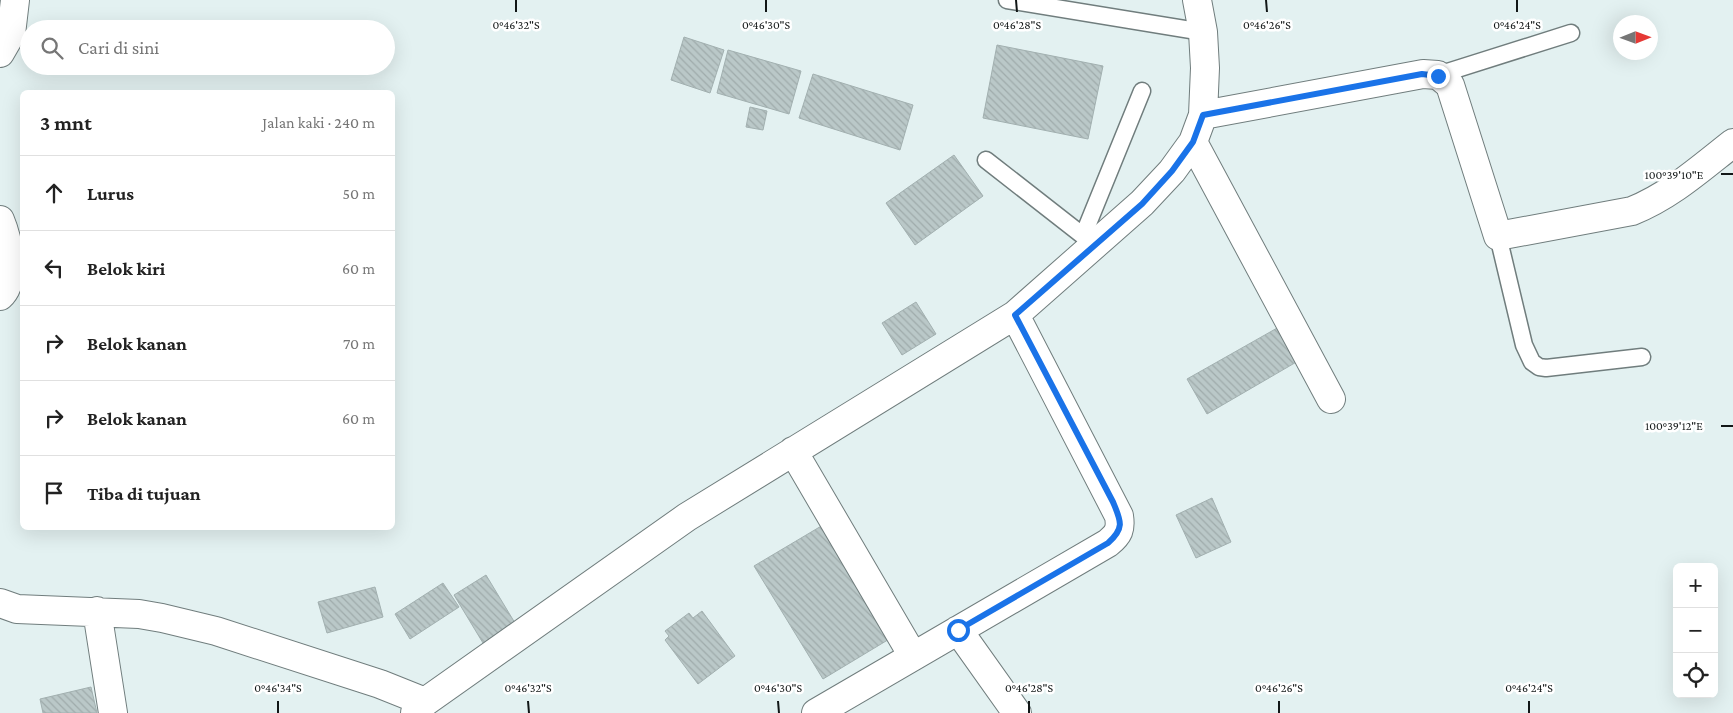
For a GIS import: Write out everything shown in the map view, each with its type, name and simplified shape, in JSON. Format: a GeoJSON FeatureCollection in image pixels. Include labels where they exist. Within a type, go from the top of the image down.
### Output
{"type":"FeatureCollection","features":[{"type":"Feature","properties":{"kind":"street"},"geometry":{"type":"LineString","coordinates":[[0,53],[11,34],[15,0]]}},
{"type":"Feature","properties":{"kind":"street"},"geometry":{"type":"LineString","coordinates":[[1,601],[17,609],[140,614],[216,631],[380,684],[420,708],[687,517],[1015,315],[1089,240],[1142,204],[1172,171],[1193,142],[1203,115],[1206,68],[1204,32],[1197,0]]}},
{"type":"Feature","properties":{"kind":"street"},"geometry":{"type":"LineString","coordinates":[[1203,115],[1422,74],[1438,76],[1450,85],[1498,236],[1632,211],[1650,204],[1678,186],[1733,143]]}},
{"type":"Feature","properties":{"kind":"street"},"geometry":{"type":"LineString","coordinates":[[1193,142],[1331,399]]}},
{"type":"Feature","properties":{"kind":"street"},"geometry":{"type":"LineString","coordinates":[[0,220],[5,232],[9,262],[6,290],[0,296]]}},
{"type":"Feature","properties":{"kind":"street"},"geometry":{"type":"LineString","coordinates":[[816,713],[1108,543],[1117,535],[1121,528],[1119,516],[1113,502],[1015,315]]}},
{"type":"Feature","properties":{"kind":"street"},"geometry":{"type":"LineString","coordinates":[[792,451],[913,656]]}},
{"type":"Feature","properties":{"kind":"street"},"geometry":{"type":"LineString","coordinates":[[97,612],[113,713]]}},
{"type":"Feature","properties":{"kind":"street"},"geometry":{"type":"LineString","coordinates":[[958,630],[1017,713]]}},
{"type":"Feature","properties":{"kind":"lane"},"geometry":{"type":"LineString","coordinates":[[1007,0],[1204,32]]}},
{"type":"Feature","properties":{"kind":"lane"},"geometry":{"type":"LineString","coordinates":[[1438,76],[1571,33]]}},
{"type":"Feature","properties":{"kind":"lane"},"geometry":{"type":"LineString","coordinates":[[986,160],[1089,240],[1142,91]]}},
{"type":"Feature","properties":{"kind":"lane"},"geometry":{"type":"LineString","coordinates":[[1498,236],[1524,344],[1532,362],[1539,367],[1546,368],[1642,357]]}},
{"type":"Feature","properties":{"kind":"building"},"geometry":{"type":"Polygon","coordinates":[[[684,37],[724,50],[710,93],[671,80],[684,37]]]}},
{"type":"Feature","properties":{"kind":"building"},"geometry":{"type":"Polygon","coordinates":[[[997,45],[1103,66],[1088,139],[983,118],[997,45]]]}},
{"type":"Feature","properties":{"kind":"building"},"geometry":{"type":"Polygon","coordinates":[[[728,50],[801,71],[789,114],[717,93],[728,50]]]}},
{"type":"Feature","properties":{"kind":"building"},"geometry":{"type":"Polygon","coordinates":[[[813,74],[913,105],[900,150],[799,118],[813,74]]]}},
{"type":"Feature","properties":{"kind":"building"},"geometry":{"type":"Polygon","coordinates":[[[750,107],[767,111],[763,130],[746,127],[750,107]]]}},
{"type":"Feature","properties":{"kind":"building"},"geometry":{"type":"Polygon","coordinates":[[[954,155],[983,196],[915,245],[886,203],[954,155]]]}},
{"type":"Feature","properties":{"kind":"building"},"geometry":{"type":"Polygon","coordinates":[[[916,302],[936,334],[902,355],[882,323],[916,302]]]}},
{"type":"Feature","properties":{"kind":"building"},"geometry":{"type":"Polygon","coordinates":[[[1286,323],[1305,357],[1207,414],[1187,379],[1286,323]]]}},
{"type":"Feature","properties":{"kind":"building"},"geometry":{"type":"Polygon","coordinates":[[[1212,498],[1231,542],[1196,558],[1176,515],[1212,498]]]}},
{"type":"Feature","properties":{"kind":"building"},"geometry":{"type":"Polygon","coordinates":[[[823,525],[891,638],[823,679],[754,566],[823,525]]]}},
{"type":"Feature","properties":{"kind":"building"},"geometry":{"type":"Polygon","coordinates":[[[486,575],[515,623],[483,643],[454,595],[486,575]]]}},
{"type":"Feature","properties":{"kind":"building"},"geometry":{"type":"Polygon","coordinates":[[[443,583],[459,607],[410,639],[395,614],[443,583]]]}},
{"type":"Feature","properties":{"kind":"building"},"geometry":{"type":"Polygon","coordinates":[[[375,587],[383,617],[327,633],[318,602],[375,587]]]}},
{"type":"Feature","properties":{"kind":"building"},"geometry":{"type":"Polygon","coordinates":[[[702,611],[735,656],[698,684],[665,640],[669,636],[665,631],[689,613],[693,618],[702,611]]]}},
{"type":"Feature","properties":{"kind":"building"},"geometry":{"type":"Polygon","coordinates":[[[91,687],[97,713],[43,713],[40,699],[91,687]]]}},
{"type":"Feature","properties":{"kind":"route"},"geometry":{"type":"LineString","coordinates":[[958,630],[1108,543],[1117,535],[1121,528],[1119,516],[1113,502],[1015,315],[1142,204],[1172,171],[1193,142],[1203,115],[1422,74],[1438,76]]}}]}
